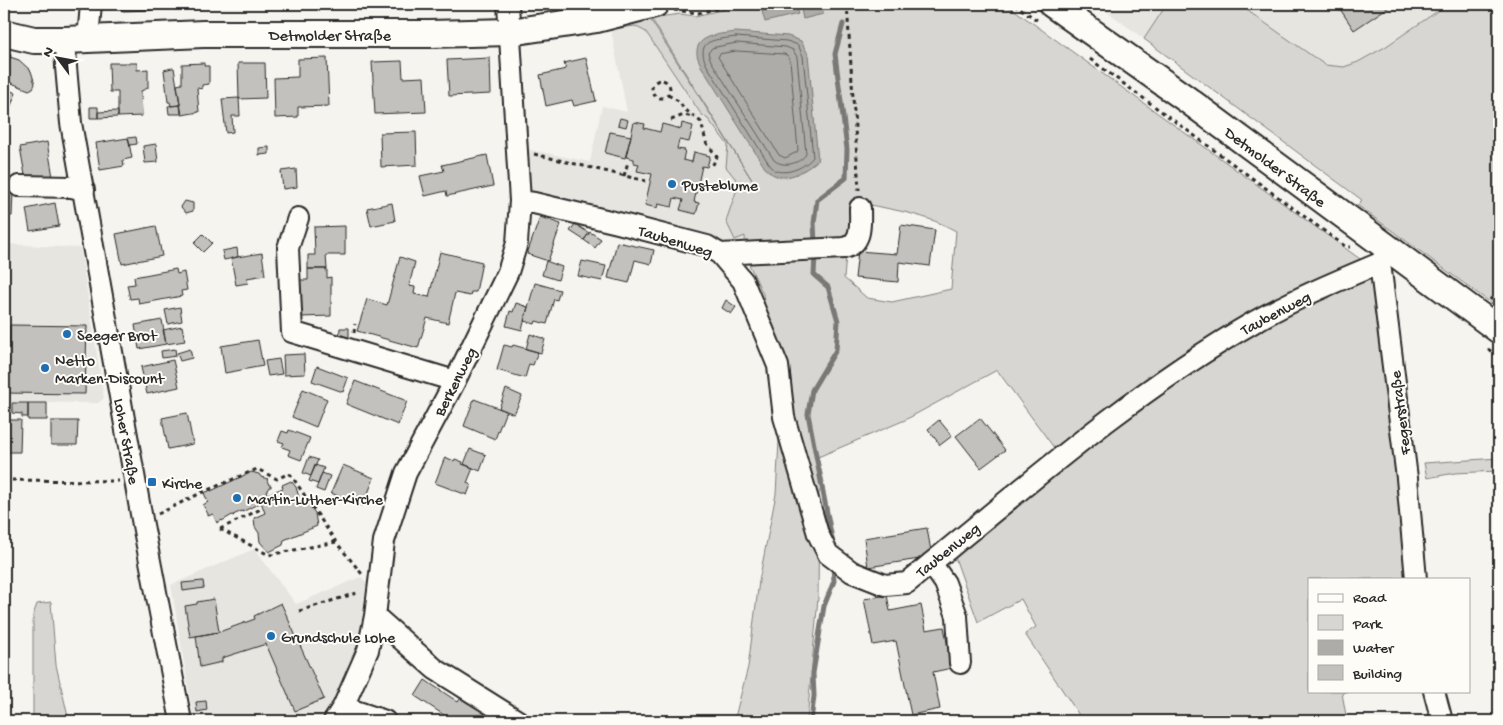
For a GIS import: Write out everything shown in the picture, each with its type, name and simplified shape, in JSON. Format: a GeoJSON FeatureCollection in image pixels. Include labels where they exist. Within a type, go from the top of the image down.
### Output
{"type":"FeatureCollection","features":[{"type":"Feature","properties":{"kind":"main road","name":"Detmolder Straße"},"geometry":{"type":"LineString","coordinates":[[4,33],[34,40],[77,40],[203,34],[510,32],[597,19],[654,4]]}},
{"type":"Feature","properties":{"kind":"main road","name":"Detmolder Straße"},"geometry":{"type":"LineString","coordinates":[[1045,12],[1185,98],[1384,256],[1499,330]]}},
{"type":"Feature","properties":{"kind":"street","name":"Loher Straße"},"geometry":{"type":"LineString","coordinates":[[91,4],[66,67],[71,123],[135,480],[181,721]]}},
{"type":"Feature","properties":{"kind":"street","name":"Berkenweg"},"geometry":{"type":"LineString","coordinates":[[338,714],[368,650],[375,616],[384,541],[406,473],[455,380],[508,272],[517,243],[520,201],[508,4]]}},
{"type":"Feature","properties":{"kind":"street"},"geometry":{"type":"LineString","coordinates":[[19,186],[72,187],[84,190]]}},
{"type":"Feature","properties":{"kind":"street","name":"Taubenweg"},"geometry":{"type":"LineString","coordinates":[[520,201],[618,223],[707,246],[720,254],[743,281],[778,366],[784,417],[818,534],[828,554],[852,572],[885,585],[907,583],[1071,448],[1183,366],[1254,322],[1384,256]]}},
{"type":"Feature","properties":{"kind":"street"},"geometry":{"type":"LineString","coordinates":[[720,254],[844,248],[851,246],[857,239],[860,229],[860,208]]}},
{"type":"Feature","properties":{"kind":"street"},"geometry":{"type":"LineString","coordinates":[[298,218],[288,248],[292,332],[455,380]]}},
{"type":"Feature","properties":{"kind":"street","name":"Fegerstraße"},"geometry":{"type":"LineString","coordinates":[[1384,256],[1416,578]]}},
{"type":"Feature","properties":{"kind":"street"},"geometry":{"type":"LineString","coordinates":[[931,563],[945,583],[957,616],[960,662]]}},
{"type":"Feature","properties":{"kind":"street"},"geometry":{"type":"LineString","coordinates":[[375,616],[435,669],[518,721]]}},
{"type":"Feature","properties":{"kind":"street"},"geometry":{"type":"LineString","coordinates":[[1434,692],[1442,721]]}},
{"type":"Feature","properties":{"kind":"street"},"geometry":{"type":"LineString","coordinates":[[338,714],[385,721]]}},
{"type":"Feature","properties":{"kind":"path"},"geometry":{"type":"LineString","coordinates":[[847,4],[860,208]]}},
{"type":"Feature","properties":{"kind":"path"},"geometry":{"type":"LineString","coordinates":[[1014,4],[1045,12]]}},
{"type":"Feature","properties":{"kind":"path"},"geometry":{"type":"LineString","coordinates":[[1085,56],[1346,246],[1354,248]]}},
{"type":"Feature","properties":{"kind":"path"},"geometry":{"type":"LineString","coordinates":[[660,80],[666,82],[670,88],[668,95],[662,99],[655,97],[651,90],[653,84],[660,80]]}},
{"type":"Feature","properties":{"kind":"path"},"geometry":{"type":"LineString","coordinates":[[668,95],[680,102],[683,108],[701,122],[706,142],[718,157],[711,168]]}},
{"type":"Feature","properties":{"kind":"path"},"geometry":{"type":"LineString","coordinates":[[672,120],[684,115],[694,117]]}},
{"type":"Feature","properties":{"kind":"path"},"geometry":{"type":"LineString","coordinates":[[517,150],[646,181]]}},
{"type":"Feature","properties":{"kind":"path"},"geometry":{"type":"LineString","coordinates":[[624,176],[628,162]]}},
{"type":"Feature","properties":{"kind":"path"},"geometry":{"type":"LineString","coordinates":[[156,515],[257,469],[277,479],[288,474],[290,475],[336,542],[356,568],[377,589],[299,610]]}},
{"type":"Feature","properties":{"kind":"path"},"geometry":{"type":"LineString","coordinates":[[4,480],[135,480]]}},
{"type":"Feature","properties":{"kind":"path"},"geometry":{"type":"LineString","coordinates":[[261,509],[220,529],[269,555],[336,542]]}},
{"type":"Feature","properties":{"kind":"shaded area"},"geometry":{"type":"Polygon","coordinates":[[[1097,4],[1167,4],[1144,39],[1097,4]]]}},
{"type":"Feature","properties":{"kind":"shaded area"},"geometry":{"type":"Polygon","coordinates":[[[1238,4],[1448,4],[1385,47],[1358,62],[1344,67],[1325,65],[1238,4]]]}},
{"type":"Feature","properties":{"kind":"shaded area"},"geometry":{"type":"Polygon","coordinates":[[[651,18],[752,179],[744,204],[745,249],[627,217],[537,198],[527,191],[526,149],[590,162],[602,106],[627,112],[610,25],[651,18]]]}},
{"type":"Feature","properties":{"kind":"shaded area"},"geometry":{"type":"Polygon","coordinates":[[[4,244],[80,248],[104,398],[98,403],[4,402],[4,244]]]}},
{"type":"Feature","properties":{"kind":"shaded area","name":"Grundschule Lohe"},"geometry":{"type":"Polygon","coordinates":[[[254,549],[296,604],[361,577],[370,586],[360,650],[328,721],[194,721],[171,585],[254,549]]]}},
{"type":"Feature","properties":{"kind":"green space"},"geometry":{"type":"Polygon","coordinates":[[[748,4],[1006,4],[1374,269],[1411,578],[1308,578],[1308,692],[1345,692],[1342,693],[1347,721],[1083,721],[1025,634],[1036,627],[1021,599],[978,622],[953,552],[1063,460],[997,370],[905,420],[818,457],[824,482],[819,493],[818,598],[807,721],[734,721],[748,667],[759,581],[776,494],[780,424],[763,294],[746,258],[745,236],[735,240],[726,221],[739,183],[726,167],[728,145],[708,119],[701,114],[646,32],[635,26],[612,29],[612,26],[650,19],[752,180],[651,18],[680,14],[695,16],[748,4]],[[865,204],[850,211],[844,278],[867,298],[892,302],[951,289],[956,231],[923,217],[865,204]]]}},
{"type":"Feature","properties":{"kind":"green space"},"geometry":{"type":"Polygon","coordinates":[[[1167,4],[1238,4],[1325,65],[1344,67],[1358,62],[1385,47],[1448,4],[1499,4],[1499,309],[1357,205],[1362,200],[1144,39],[1167,4]]]}},
{"type":"Feature","properties":{"kind":"green space"},"geometry":{"type":"Polygon","coordinates":[[[1499,458],[1499,471],[1455,473],[1427,478],[1424,463],[1499,458]]]}},
{"type":"Feature","properties":{"kind":"green space"},"geometry":{"type":"Polygon","coordinates":[[[51,602],[56,665],[69,721],[33,721],[33,615],[37,604],[51,602]]]}},
{"type":"Feature","properties":{"kind":"water"},"geometry":{"type":"Polygon","coordinates":[[[795,4],[798,14],[765,22],[762,11],[795,4]]]}},
{"type":"Feature","properties":{"kind":"water"},"geometry":{"type":"Polygon","coordinates":[[[821,4],[823,14],[803,19],[801,9],[821,4]]]}},
{"type":"Feature","properties":{"kind":"water"},"geometry":{"type":"Polygon","coordinates":[[[736,32],[788,36],[801,41],[808,54],[818,160],[792,176],[780,177],[765,168],[697,57],[700,42],[711,36],[736,32]]]}},
{"type":"Feature","properties":{"kind":"building"},"geometry":{"type":"Polygon","coordinates":[[[121,4],[151,4],[151,10],[121,11],[121,4]]]}},
{"type":"Feature","properties":{"kind":"building"},"geometry":{"type":"Polygon","coordinates":[[[395,4],[425,4],[425,6],[395,6],[395,4]]]}},
{"type":"Feature","properties":{"kind":"building"},"geometry":{"type":"Polygon","coordinates":[[[1347,4],[1393,4],[1354,30],[1340,9],[1347,4]]]}},
{"type":"Feature","properties":{"kind":"building"},"geometry":{"type":"Polygon","coordinates":[[[4,53],[11,55],[4,73],[4,53]]]}},
{"type":"Feature","properties":{"kind":"building"},"geometry":{"type":"Polygon","coordinates":[[[10,57],[19,60],[31,71],[35,84],[33,88],[29,90],[9,82],[10,78],[4,76],[10,57]]]}},
{"type":"Feature","properties":{"kind":"building"},"geometry":{"type":"Polygon","coordinates":[[[327,58],[329,106],[298,107],[298,117],[275,118],[274,78],[298,77],[298,59],[327,58]]]}},
{"type":"Feature","properties":{"kind":"building"},"geometry":{"type":"Polygon","coordinates":[[[490,58],[491,94],[449,96],[447,60],[490,58]]]}},
{"type":"Feature","properties":{"kind":"building"},"geometry":{"type":"Polygon","coordinates":[[[586,58],[596,101],[574,106],[572,100],[546,106],[540,75],[566,69],[564,63],[586,58]]]}},
{"type":"Feature","properties":{"kind":"building"},"geometry":{"type":"Polygon","coordinates":[[[402,61],[403,78],[424,77],[426,112],[375,114],[372,62],[402,61]]]}},
{"type":"Feature","properties":{"kind":"building"},"geometry":{"type":"Polygon","coordinates":[[[109,63],[137,63],[137,70],[148,69],[148,88],[141,91],[142,116],[118,117],[118,92],[110,92],[109,63]]]}},
{"type":"Feature","properties":{"kind":"building"},"geometry":{"type":"Polygon","coordinates":[[[204,63],[204,66],[209,66],[209,84],[202,85],[202,89],[197,88],[199,112],[182,115],[177,85],[182,84],[182,64],[204,63]]]}},
{"type":"Feature","properties":{"kind":"building"},"geometry":{"type":"Polygon","coordinates":[[[238,63],[265,63],[266,98],[239,99],[238,63]]]}},
{"type":"Feature","properties":{"kind":"building"},"geometry":{"type":"Polygon","coordinates":[[[174,68],[180,105],[171,106],[170,102],[168,102],[164,70],[174,68]]]}},
{"type":"Feature","properties":{"kind":"building"},"geometry":{"type":"Polygon","coordinates":[[[4,88],[16,93],[6,118],[4,117],[4,88]]]}},
{"type":"Feature","properties":{"kind":"building"},"geometry":{"type":"Polygon","coordinates":[[[239,98],[240,116],[232,116],[233,132],[226,133],[222,99],[239,98]]]}},
{"type":"Feature","properties":{"kind":"building"},"geometry":{"type":"Polygon","coordinates":[[[180,105],[181,114],[169,114],[168,106],[180,105]]]}},
{"type":"Feature","properties":{"kind":"building"},"geometry":{"type":"Polygon","coordinates":[[[90,107],[98,107],[98,118],[90,118],[90,107]]]}},
{"type":"Feature","properties":{"kind":"building"},"geometry":{"type":"Polygon","coordinates":[[[118,111],[118,117],[98,118],[98,112],[118,111]]]}},
{"type":"Feature","properties":{"kind":"building"},"geometry":{"type":"Polygon","coordinates":[[[620,118],[628,120],[626,127],[618,125],[620,118]]]}},
{"type":"Feature","properties":{"kind":"building"},"geometry":{"type":"Polygon","coordinates":[[[634,122],[645,124],[644,128],[660,132],[662,124],[681,129],[682,123],[693,126],[689,142],[679,140],[677,149],[685,150],[683,160],[692,162],[694,152],[710,156],[707,167],[702,166],[694,202],[699,203],[696,214],[680,210],[683,200],[674,198],[672,207],[658,204],[657,208],[645,205],[652,174],[637,171],[639,164],[634,163],[634,159],[626,157],[634,122]]]}},
{"type":"Feature","properties":{"kind":"building"},"geometry":{"type":"Polygon","coordinates":[[[1499,127],[1499,138],[1496,140],[1492,130],[1499,127]]]}},
{"type":"Feature","properties":{"kind":"building"},"geometry":{"type":"Polygon","coordinates":[[[416,132],[417,165],[381,167],[380,133],[416,132]]]}},
{"type":"Feature","properties":{"kind":"building"},"geometry":{"type":"Polygon","coordinates":[[[610,132],[631,136],[625,158],[605,153],[610,132]]]}},
{"type":"Feature","properties":{"kind":"building"},"geometry":{"type":"Polygon","coordinates":[[[136,137],[137,144],[130,145],[128,138],[136,137]]]}},
{"type":"Feature","properties":{"kind":"building"},"geometry":{"type":"Polygon","coordinates":[[[128,138],[132,158],[123,160],[124,166],[100,170],[96,143],[128,138]]]}},
{"type":"Feature","properties":{"kind":"building"},"geometry":{"type":"Polygon","coordinates":[[[47,142],[53,177],[26,181],[20,147],[47,142]]]}},
{"type":"Feature","properties":{"kind":"building"},"geometry":{"type":"Polygon","coordinates":[[[156,144],[158,162],[145,163],[143,146],[156,144]]]}},
{"type":"Feature","properties":{"kind":"building"},"geometry":{"type":"Polygon","coordinates":[[[269,147],[269,154],[259,155],[259,148],[269,147]]]}},
{"type":"Feature","properties":{"kind":"building"},"geometry":{"type":"Polygon","coordinates":[[[487,155],[493,186],[447,196],[446,191],[425,196],[420,176],[444,171],[442,165],[487,155]]]}},
{"type":"Feature","properties":{"kind":"building"},"geometry":{"type":"Polygon","coordinates":[[[296,169],[297,187],[283,189],[281,171],[296,169]]]}},
{"type":"Feature","properties":{"kind":"building"},"geometry":{"type":"Polygon","coordinates":[[[4,192],[13,192],[12,216],[4,216],[4,192]]]}},
{"type":"Feature","properties":{"kind":"building"},"geometry":{"type":"Polygon","coordinates":[[[185,201],[193,203],[193,211],[186,213],[181,207],[185,201]]]}},
{"type":"Feature","properties":{"kind":"building"},"geometry":{"type":"Polygon","coordinates":[[[55,203],[59,226],[30,231],[26,209],[55,203]]]}},
{"type":"Feature","properties":{"kind":"building"},"geometry":{"type":"Polygon","coordinates":[[[392,203],[395,221],[371,226],[367,208],[392,203]]]}},
{"type":"Feature","properties":{"kind":"building"},"geometry":{"type":"Polygon","coordinates":[[[540,217],[561,224],[548,261],[527,254],[540,217]]]}},
{"type":"Feature","properties":{"kind":"building"},"geometry":{"type":"Polygon","coordinates":[[[575,224],[589,233],[584,240],[570,231],[575,224]]]}},
{"type":"Feature","properties":{"kind":"building"},"geometry":{"type":"Polygon","coordinates":[[[901,225],[935,230],[930,266],[899,262],[898,282],[855,278],[858,251],[897,254],[901,225]]]}},
{"type":"Feature","properties":{"kind":"building"},"geometry":{"type":"Polygon","coordinates":[[[156,226],[162,256],[122,264],[116,234],[156,226]]]}},
{"type":"Feature","properties":{"kind":"building"},"geometry":{"type":"Polygon","coordinates":[[[345,226],[345,255],[326,255],[327,269],[308,269],[308,255],[315,255],[314,227],[345,226]]]}},
{"type":"Feature","properties":{"kind":"building"},"geometry":{"type":"Polygon","coordinates":[[[590,232],[601,239],[595,248],[584,240],[590,232]]]}},
{"type":"Feature","properties":{"kind":"building"},"geometry":{"type":"Polygon","coordinates":[[[203,234],[212,243],[203,252],[194,243],[203,234]]]}},
{"type":"Feature","properties":{"kind":"building"},"geometry":{"type":"Polygon","coordinates":[[[617,242],[654,250],[651,264],[635,260],[629,283],[608,278],[617,242]]]}},
{"type":"Feature","properties":{"kind":"building"},"geometry":{"type":"Polygon","coordinates":[[[237,248],[238,257],[224,260],[222,251],[237,248]]]}},
{"type":"Feature","properties":{"kind":"building"},"geometry":{"type":"Polygon","coordinates":[[[440,252],[482,262],[476,292],[471,292],[470,296],[455,293],[448,323],[427,318],[418,348],[357,331],[367,299],[387,305],[400,257],[415,262],[409,286],[415,287],[414,294],[429,297],[440,252]]]}},
{"type":"Feature","properties":{"kind":"building"},"geometry":{"type":"Polygon","coordinates":[[[262,253],[265,275],[247,278],[248,283],[236,285],[231,258],[262,253]]]}},
{"type":"Feature","properties":{"kind":"building"},"geometry":{"type":"Polygon","coordinates":[[[546,261],[562,267],[558,280],[542,275],[546,261]]]}},
{"type":"Feature","properties":{"kind":"building"},"geometry":{"type":"Polygon","coordinates":[[[582,261],[606,266],[602,281],[578,276],[582,261]]]}},
{"type":"Feature","properties":{"kind":"building"},"geometry":{"type":"Polygon","coordinates":[[[176,269],[177,274],[184,272],[187,290],[181,291],[182,296],[139,304],[138,298],[130,299],[127,285],[135,284],[134,277],[176,269]]]}},
{"type":"Feature","properties":{"kind":"building"},"geometry":{"type":"Polygon","coordinates":[[[308,269],[327,269],[327,278],[331,277],[331,316],[301,317],[300,280],[308,280],[308,269]]]}},
{"type":"Feature","properties":{"kind":"building"},"geometry":{"type":"Polygon","coordinates":[[[535,283],[560,290],[557,300],[554,299],[547,324],[536,321],[535,324],[524,321],[535,283]]]}},
{"type":"Feature","properties":{"kind":"building"},"geometry":{"type":"Polygon","coordinates":[[[726,300],[736,307],[731,314],[722,308],[726,300]]]}},
{"type":"Feature","properties":{"kind":"building"},"geometry":{"type":"Polygon","coordinates":[[[516,303],[528,307],[522,330],[506,326],[510,311],[513,312],[516,303]]]}},
{"type":"Feature","properties":{"kind":"building"},"geometry":{"type":"Polygon","coordinates":[[[180,307],[182,321],[168,324],[165,310],[180,307]]]}},
{"type":"Feature","properties":{"kind":"building"},"geometry":{"type":"Polygon","coordinates":[[[162,320],[166,344],[139,349],[135,325],[162,320]]]}},
{"type":"Feature","properties":{"kind":"building","name":"Netto Marken-Discount"},"geometry":{"type":"Polygon","coordinates":[[[10,325],[87,326],[85,394],[4,393],[4,342],[10,343],[10,325]]]}},
{"type":"Feature","properties":{"kind":"building"},"geometry":{"type":"Polygon","coordinates":[[[182,326],[185,341],[166,344],[163,330],[182,326]]]}},
{"type":"Feature","properties":{"kind":"building"},"geometry":{"type":"Polygon","coordinates":[[[340,328],[349,328],[349,338],[339,338],[340,328]]]}},
{"type":"Feature","properties":{"kind":"building"},"geometry":{"type":"Polygon","coordinates":[[[530,334],[545,339],[541,353],[526,349],[530,334]]]}},
{"type":"Feature","properties":{"kind":"building"},"geometry":{"type":"Polygon","coordinates":[[[258,340],[263,366],[225,373],[221,346],[258,340]]]}},
{"type":"Feature","properties":{"kind":"building"},"geometry":{"type":"Polygon","coordinates":[[[504,345],[512,347],[513,345],[538,352],[533,365],[529,364],[525,378],[497,370],[504,345]]]}},
{"type":"Feature","properties":{"kind":"building"},"geometry":{"type":"Polygon","coordinates":[[[175,349],[176,356],[162,358],[161,351],[175,349]]]}},
{"type":"Feature","properties":{"kind":"building"},"geometry":{"type":"Polygon","coordinates":[[[190,349],[192,358],[180,361],[177,353],[190,349]]]}},
{"type":"Feature","properties":{"kind":"building"},"geometry":{"type":"Polygon","coordinates":[[[304,354],[305,374],[284,375],[283,355],[304,354]]]}},
{"type":"Feature","properties":{"kind":"building"},"geometry":{"type":"Polygon","coordinates":[[[279,359],[282,374],[268,376],[265,361],[279,359]]]}},
{"type":"Feature","properties":{"kind":"building"},"geometry":{"type":"Polygon","coordinates":[[[173,360],[179,387],[147,394],[141,367],[173,360]]]}},
{"type":"Feature","properties":{"kind":"building"},"geometry":{"type":"Polygon","coordinates":[[[317,366],[348,378],[343,392],[312,381],[317,366]]]}},
{"type":"Feature","properties":{"kind":"building"},"geometry":{"type":"Polygon","coordinates":[[[355,381],[407,401],[398,425],[346,404],[355,381]]]}},
{"type":"Feature","properties":{"kind":"building"},"geometry":{"type":"Polygon","coordinates":[[[303,389],[327,399],[316,427],[292,417],[303,389]]]}},
{"type":"Feature","properties":{"kind":"building"},"geometry":{"type":"Polygon","coordinates":[[[506,389],[522,396],[514,414],[499,408],[506,389]]]}},
{"type":"Feature","properties":{"kind":"building"},"geometry":{"type":"Polygon","coordinates":[[[474,399],[506,411],[495,439],[464,426],[474,399]]]}},
{"type":"Feature","properties":{"kind":"building"},"geometry":{"type":"Polygon","coordinates":[[[12,403],[28,403],[28,417],[12,413],[12,403]]]}},
{"type":"Feature","properties":{"kind":"building"},"geometry":{"type":"Polygon","coordinates":[[[28,403],[47,403],[47,420],[28,420],[28,403]]]}},
{"type":"Feature","properties":{"kind":"building"},"geometry":{"type":"Polygon","coordinates":[[[187,413],[193,444],[168,449],[162,418],[187,413]]]}},
{"type":"Feature","properties":{"kind":"building"},"geometry":{"type":"Polygon","coordinates":[[[980,418],[1005,450],[981,468],[956,436],[980,418]]]}},
{"type":"Feature","properties":{"kind":"building"},"geometry":{"type":"Polygon","coordinates":[[[4,420],[21,420],[20,452],[4,452],[4,420]]]}},
{"type":"Feature","properties":{"kind":"building"},"geometry":{"type":"Polygon","coordinates":[[[939,420],[952,436],[940,445],[928,429],[939,420]]]}},
{"type":"Feature","properties":{"kind":"building"},"geometry":{"type":"Polygon","coordinates":[[[51,421],[78,421],[77,445],[51,445],[51,421]]]}},
{"type":"Feature","properties":{"kind":"building"},"geometry":{"type":"Polygon","coordinates":[[[289,430],[310,438],[301,460],[288,455],[290,450],[282,447],[284,443],[278,441],[282,431],[288,433],[289,430]]]}},
{"type":"Feature","properties":{"kind":"building"},"geometry":{"type":"Polygon","coordinates":[[[470,449],[486,455],[480,471],[464,464],[470,449]]]}},
{"type":"Feature","properties":{"kind":"building"},"geometry":{"type":"Polygon","coordinates":[[[309,457],[318,460],[311,476],[303,473],[309,457]]]}},
{"type":"Feature","properties":{"kind":"building"},"geometry":{"type":"Polygon","coordinates":[[[445,457],[463,462],[462,464],[473,468],[467,483],[471,485],[467,495],[435,483],[445,457]]]}},
{"type":"Feature","properties":{"kind":"building"},"geometry":{"type":"Polygon","coordinates":[[[315,465],[324,468],[318,484],[309,481],[315,465]]]}},
{"type":"Feature","properties":{"kind":"building"},"geometry":{"type":"Polygon","coordinates":[[[343,465],[374,478],[363,506],[331,493],[343,465]]]}},
{"type":"Feature","properties":{"kind":"building","name":"Martin-Luther-Kirche"},"geometry":{"type":"Polygon","coordinates":[[[251,472],[268,479],[271,487],[266,492],[268,495],[266,500],[217,523],[213,514],[208,516],[203,505],[208,502],[204,493],[251,472]]]}},
{"type":"Feature","properties":{"kind":"building"},"geometry":{"type":"Polygon","coordinates":[[[322,473],[330,476],[324,492],[316,489],[322,473]]]}},
{"type":"Feature","properties":{"kind":"building"},"geometry":{"type":"Polygon","coordinates":[[[291,481],[296,487],[302,504],[307,502],[315,513],[317,526],[284,540],[283,545],[269,552],[260,542],[254,518],[265,513],[261,502],[266,500],[268,494],[283,488],[282,485],[291,481]]]}},
{"type":"Feature","properties":{"kind":"building"},"geometry":{"type":"Polygon","coordinates":[[[927,528],[932,557],[868,567],[864,538],[927,528]]]}},
{"type":"Feature","properties":{"kind":"building"},"geometry":{"type":"Polygon","coordinates":[[[203,581],[204,588],[183,591],[182,583],[203,581]]]}},
{"type":"Feature","properties":{"kind":"building"},"geometry":{"type":"Polygon","coordinates":[[[887,595],[890,611],[921,605],[926,630],[944,627],[952,668],[933,672],[940,709],[911,715],[896,641],[873,645],[864,599],[887,595]]]}},
{"type":"Feature","properties":{"kind":"building"},"geometry":{"type":"Polygon","coordinates":[[[214,599],[219,632],[190,637],[185,606],[214,599]]]}},
{"type":"Feature","properties":{"kind":"building"},"geometry":{"type":"Polygon","coordinates":[[[281,603],[324,699],[295,711],[266,644],[222,658],[222,662],[200,667],[196,636],[219,632],[255,619],[254,616],[281,603]]]}},
{"type":"Feature","properties":{"kind":"building"},"geometry":{"type":"Polygon","coordinates":[[[425,680],[458,702],[464,693],[500,721],[453,721],[415,696],[425,680]]]}},
{"type":"Feature","properties":{"kind":"building"},"geometry":{"type":"Polygon","coordinates":[[[206,701],[207,710],[197,712],[196,702],[206,701]]]}},
{"type":"Feature","properties":{"kind":"waterway"},"geometry":{"type":"LineString","coordinates":[[815,243],[814,223],[817,200],[846,178],[847,149],[835,54],[843,24]]}},
{"type":"Feature","properties":{"kind":"waterway"},"geometry":{"type":"LineString","coordinates":[[815,255],[814,275],[828,287],[838,321],[836,350],[812,390],[808,414],[833,544]]}},
{"type":"Feature","properties":{"kind":"waterway"},"geometry":{"type":"LineString","coordinates":[[811,721],[814,696],[813,673],[824,606],[834,581],[833,566]]}},
{"type":"Feature","properties":{"kind":"place","name":"Pusteblume"},"geometry":{"type":"Point","coordinates":[672,184]}},
{"type":"Feature","properties":{"kind":"place","name":"Seeger Brot"},"geometry":{"type":"Point","coordinates":[67,334]}},
{"type":"Feature","properties":{"kind":"place","name":"Netto Marken-Discount"},"geometry":{"type":"Point","coordinates":[45,368]}},
{"type":"Feature","properties":{"kind":"place","name":"Kirche"},"geometry":{"type":"Point","coordinates":[152,482]}},
{"type":"Feature","properties":{"kind":"place","name":"Martin-Luther-Kirche"},"geometry":{"type":"Point","coordinates":[237,498]}},
{"type":"Feature","properties":{"kind":"place","name":"Grundschule Lohe"},"geometry":{"type":"Point","coordinates":[271,636]}}]}
